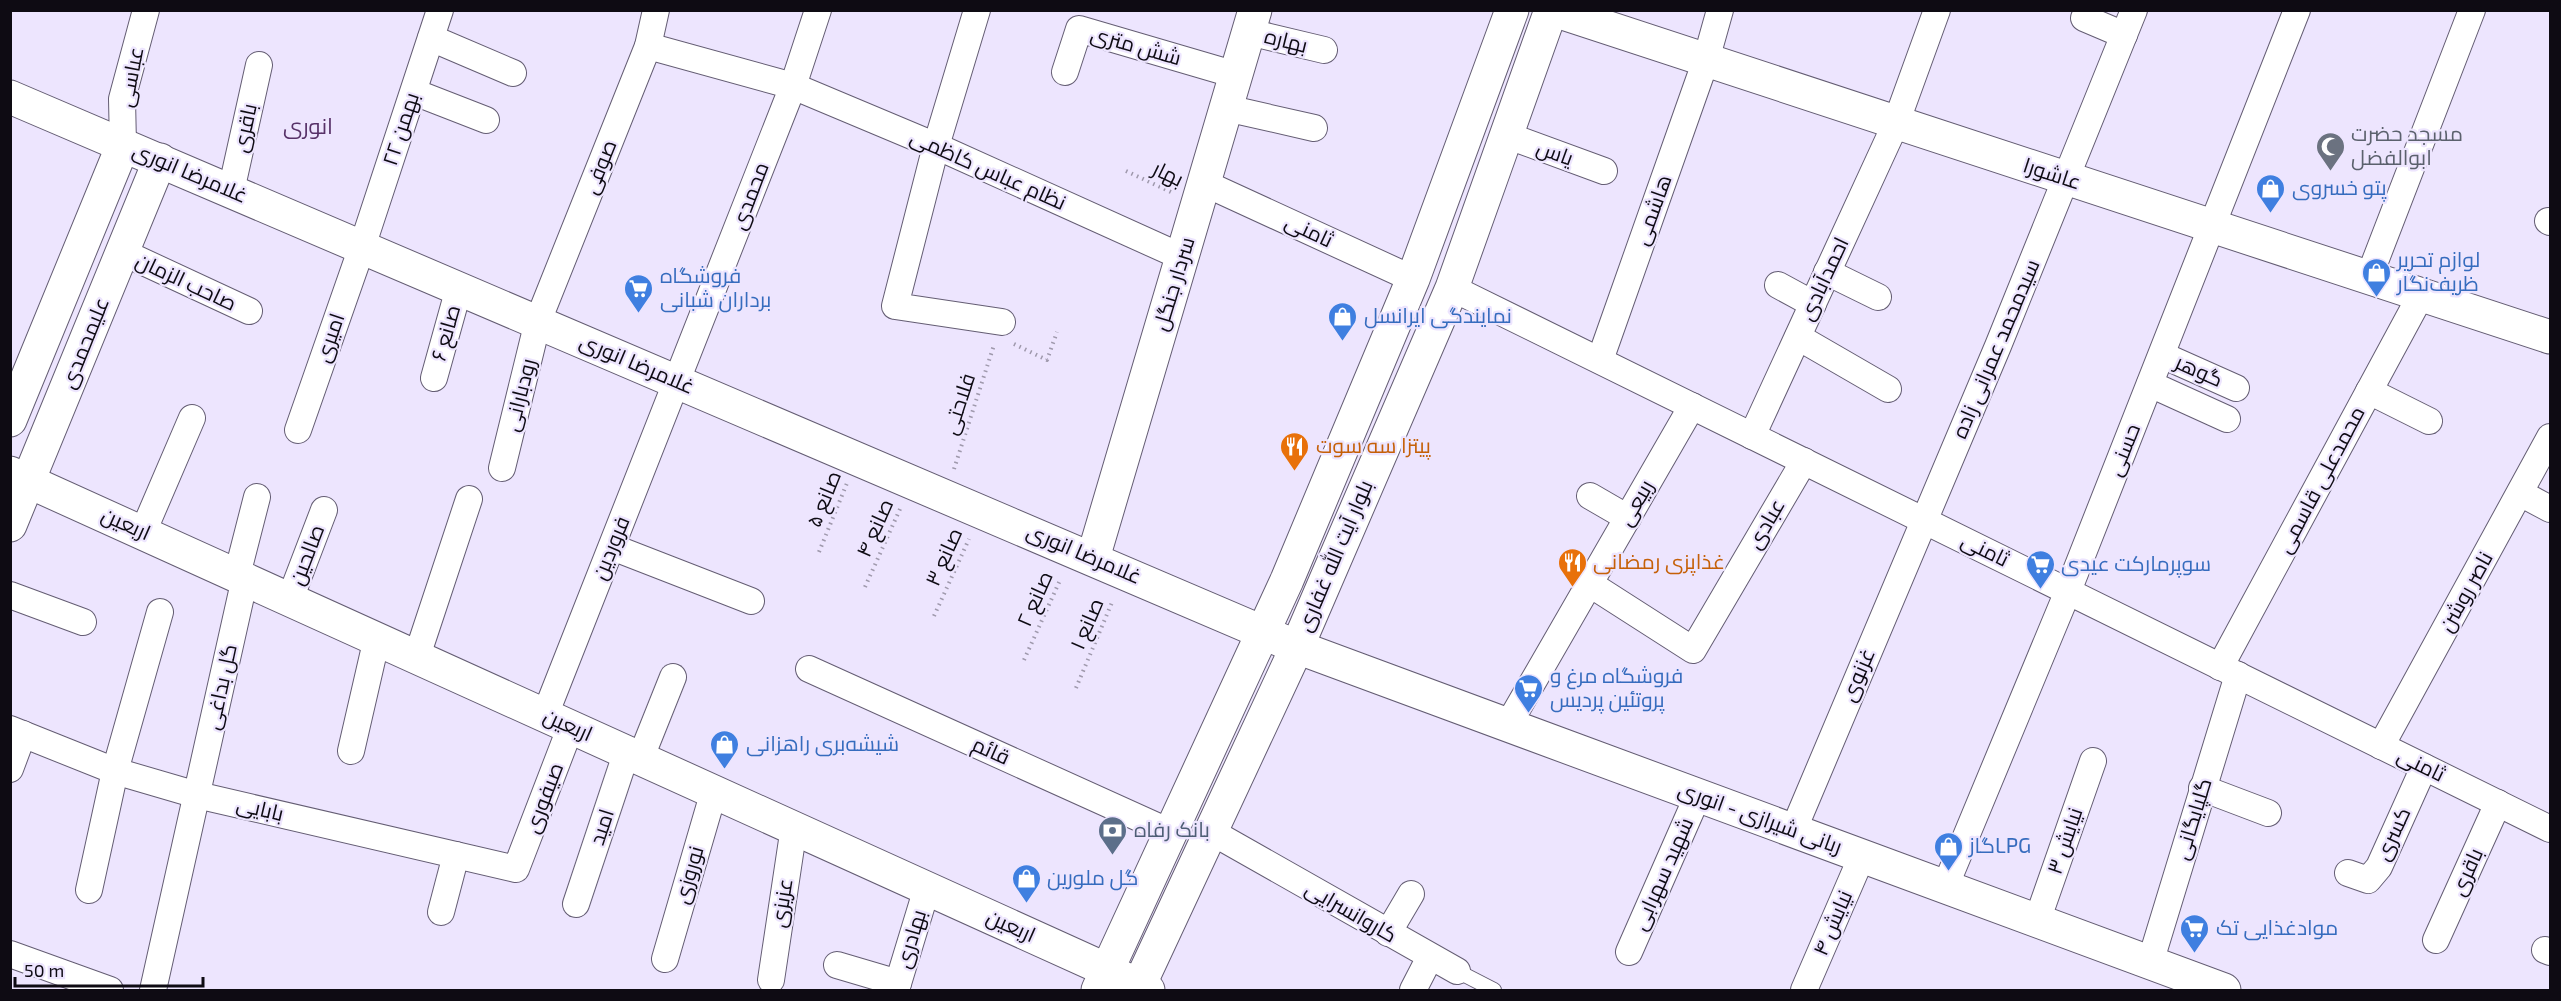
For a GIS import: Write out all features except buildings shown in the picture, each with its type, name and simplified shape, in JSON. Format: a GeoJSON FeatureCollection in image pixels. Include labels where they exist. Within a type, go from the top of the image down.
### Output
{"type":"FeatureCollection","features":[{"type":"Feature","properties":{"kind":"street","name":"عباسی"},"geometry":{"type":"LineString","coordinates":[[123,145],[122,99],[146,10]]}},
{"type":"Feature","properties":{"kind":"street","name":"۲۲ بهمن"},"geometry":{"type":"LineString","coordinates":[[362,247],[440,10]]}},
{"type":"Feature","properties":{"kind":"street","name":"صوفی"},"geometry":{"type":"LineString","coordinates":[[538,321],[648,46],[656,10]]}},
{"type":"Feature","properties":{"kind":"street","name":"محمدی"},"geometry":{"type":"LineString","coordinates":[[678,381],[793,86],[818,10]]}},
{"type":"Feature","properties":{"kind":"street"},"geometry":{"type":"LineString","coordinates":[[976,10],[936,146],[896,306],[999,329]]}},
{"type":"Feature","properties":{"kind":"street","name":"بلوار آیت الله غفاری"},"geometry":{"type":"LineString","coordinates":[[1102,980],[1264,631],[1413,279],[1512,10]]}},
{"type":"Feature","properties":{"kind":"street","name":"بلوار آیت الله غفاری"},"geometry":{"type":"LineString","coordinates":[[1141,989],[1210,831],[1297,647],[1452,288],[1552,10]]}},
{"type":"Feature","properties":{"kind":"street","name":"عاشورا"},"geometry":{"type":"LineString","coordinates":[[1552,10],[2421,295],[2548,330]]}},
{"type":"Feature","properties":{"kind":"street","name":"هاشمی"},"geometry":{"type":"LineString","coordinates":[[1600,360],[1706,60],[1720,10]]}},
{"type":"Feature","properties":{"kind":"street","name":"احمدآبادی"},"geometry":{"type":"LineString","coordinates":[[1752,436],[1896,123],[1937,10]]}},
{"type":"Feature","properties":{"kind":"street","name":"سیدمحمد عمرانی زاده"},"geometry":{"type":"LineString","coordinates":[[1924,520],[1998,346],[2134,10]]}},
{"type":"Feature","properties":{"kind":"street","name":"حسنی"},"geometry":{"type":"LineString","coordinates":[[1945,887],[2068,591],[2297,10]]}},
{"type":"Feature","properties":{"kind":"street"},"geometry":{"type":"LineString","coordinates":[[2369,278],[2472,10]]}},
{"type":"Feature","properties":{"kind":"street"},"geometry":{"type":"LineString","coordinates":[[2084,18],[2124,35]]}},
{"type":"Feature","properties":{"kind":"street","name":"بهاره"},"geometry":{"type":"LineString","coordinates":[[1252,21],[1324,50]]}},
{"type":"Feature","properties":{"kind":"street","name":"سردار جنگل"},"geometry":{"type":"LineString","coordinates":[[1083,554],[1182,257],[1252,21]]}},
{"type":"Feature","properties":{"kind":"street","name":"شش متری"},"geometry":{"type":"LineString","coordinates":[[1065,72],[1079,29],[1236,75]]}},
{"type":"Feature","properties":{"kind":"street"},"geometry":{"type":"LineString","coordinates":[[431,38],[513,73]]}},
{"type":"Feature","properties":{"kind":"street","name":"نظام عباس کاظمی"},"geometry":{"type":"LineString","coordinates":[[648,46],[793,86],[936,146],[1182,257]]}},
{"type":"Feature","properties":{"kind":"street","name":"باقری"},"geometry":{"type":"LineString","coordinates":[[231,191],[259,65]]}},
{"type":"Feature","properties":{"kind":"street"},"geometry":{"type":"LineString","coordinates":[[414,92],[486,120]]}},
{"type":"Feature","properties":{"kind":"street","name":"غلامرضا انوری"},"geometry":{"type":"LineString","coordinates":[[10,97],[946,495],[1297,647]]}},
{"type":"Feature","properties":{"kind":"street"},"geometry":{"type":"LineString","coordinates":[[1226,108],[1314,128]]}},
{"type":"Feature","properties":{"kind":"street","name":"یاس"},"geometry":{"type":"LineString","coordinates":[[1506,135],[1604,171]]}},
{"type":"Feature","properties":{"kind":"street","name":"علیمحمدی"},"geometry":{"type":"LineString","coordinates":[[10,420],[123,145]]}},
{"type":"Feature","properties":{"kind":"street","name":"علیمحمدی"},"geometry":{"type":"LineString","coordinates":[[10,525],[20,476],[122,252],[160,160]]}},
{"type":"Feature","properties":{"kind":"street","name":"ثامنی"},"geometry":{"type":"LineString","coordinates":[[1201,194],[1413,279]]}},
{"type":"Feature","properties":{"kind":"street","name":"امیری"},"geometry":{"type":"LineString","coordinates":[[298,430],[362,247]]}},
{"type":"Feature","properties":{"kind":"street","name":"صاحب الزمان"},"geometry":{"type":"LineString","coordinates":[[122,252],[249,311]]}},
{"type":"Feature","properties":{"kind":"street"},"geometry":{"type":"LineString","coordinates":[[1827,272],[1878,297]]}},
{"type":"Feature","properties":{"kind":"street"},"geometry":{"type":"LineString","coordinates":[[1778,285],[1813,304]]}},
{"type":"Feature","properties":{"kind":"street","name":"صانع ۶"},"geometry":{"type":"LineString","coordinates":[[434,378],[459,288]]}},
{"type":"Feature","properties":{"kind":"street","name":"ثامنی"},"geometry":{"type":"LineString","coordinates":[[1452,288],[2550,828]]}},
{"type":"Feature","properties":{"kind":"street","name":"محمدعلی قاسمی"},"geometry":{"type":"LineString","coordinates":[[2229,671],[2369,391],[2421,295]]}},
{"type":"Feature","properties":{"kind":"street","name":"رودبارانی"},"geometry":{"type":"LineString","coordinates":[[502,468],[538,321]]}},
{"type":"Feature","properties":{"kind":"street"},"geometry":{"type":"LineString","coordinates":[[1798,337],[1888,388]]}},
{"type":"Feature","properties":{"kind":"street","name":"گوهر"},"geometry":{"type":"LineString","coordinates":[[2162,355],[2236,388]]}},
{"type":"Feature","properties":{"kind":"street","name":"فروردین"},"geometry":{"type":"LineString","coordinates":[[558,720],[612,547],[678,381]]}},
{"type":"Feature","properties":{"kind":"street"},"geometry":{"type":"LineString","coordinates":[[2150,384],[2227,419]]}},
{"type":"Feature","properties":{"kind":"street"},"geometry":{"type":"LineString","coordinates":[[2369,391],[2429,421]]}},
{"type":"Feature","properties":{"kind":"street","name":"ربیعی"},"geometry":{"type":"LineString","coordinates":[[1508,725],[1692,406]]}},
{"type":"Feature","properties":{"kind":"street"},"geometry":{"type":"LineString","coordinates":[[143,532],[192,418]]}},
{"type":"Feature","properties":{"kind":"street","name":"ناصر روشن"},"geometry":{"type":"LineString","coordinates":[[2381,746],[2550,437]]}},
{"type":"Feature","properties":{"kind":"street","name":"عبادی"},"geometry":{"type":"LineString","coordinates":[[1590,584],[1693,650],[1804,461]]}},
{"type":"Feature","properties":{"kind":"street","name":"اربعین"},"geometry":{"type":"LineString","coordinates":[[20,476],[927,888],[1102,980],[1141,989]]}},
{"type":"Feature","properties":{"kind":"street"},"geometry":{"type":"LineString","coordinates":[[2520,493],[2550,508]]}},
{"type":"Feature","properties":{"kind":"street"},"geometry":{"type":"LineString","coordinates":[[1590,496],[1628,518]]}},
{"type":"Feature","properties":{"kind":"street","name":"گل بداغی"},"geometry":{"type":"LineString","coordinates":[[153,990],[197,795],[257,497]]}},
{"type":"Feature","properties":{"kind":"street"},"geometry":{"type":"LineString","coordinates":[[417,656],[469,499]]}},
{"type":"Feature","properties":{"kind":"street","name":"صالحین"},"geometry":{"type":"LineString","coordinates":[[290,599],[324,510]]}},
{"type":"Feature","properties":{"kind":"street","name":"غزنوی"},"geometry":{"type":"LineString","coordinates":[[1793,831],[1924,520]]}},
{"type":"Feature","properties":{"kind":"street"},"geometry":{"type":"LineString","coordinates":[[612,547],[751,601]]}},
{"type":"Feature","properties":{"kind":"street"},"geometry":{"type":"LineString","coordinates":[[10,595],[82,622]]}},
{"type":"Feature","properties":{"kind":"street"},"geometry":{"type":"LineString","coordinates":[[89,890],[115,771],[160,612]]}},
{"type":"Feature","properties":{"kind":"street"},"geometry":{"type":"LineString","coordinates":[[351,751],[377,638]]}},
{"type":"Feature","properties":{"kind":"street","name":"ربانی شیرازی - انوری"},"geometry":{"type":"LineString","coordinates":[[1297,647],[2150,963],[2208,988]]}},
{"type":"Feature","properties":{"kind":"street","name":"قائم"},"geometry":{"type":"LineString","coordinates":[[809,669],[1172,833]]}},
{"type":"Feature","properties":{"kind":"street","name":"گلپایگانی"},"geometry":{"type":"LineString","coordinates":[[2150,963],[2202,788],[2229,671]]}},
{"type":"Feature","properties":{"kind":"street","name":"امید"},"geometry":{"type":"LineString","coordinates":[[576,904],[634,754],[673,677]]}},
{"type":"Feature","properties":{"kind":"street","name":"صیفوری"},"geometry":{"type":"LineString","coordinates":[[516,869],[558,720]]}},
{"type":"Feature","properties":{"kind":"street"},"geometry":{"type":"LineString","coordinates":[[10,768],[16,732]]}},
{"type":"Feature","properties":{"kind":"street","name":"بابایی"},"geometry":{"type":"LineString","coordinates":[[16,732],[115,771],[197,795],[516,869]]}},
{"type":"Feature","properties":{"kind":"street","name":"نیایش ۳"},"geometry":{"type":"LineString","coordinates":[[2037,921],[2093,761]]}},
{"type":"Feature","properties":{"kind":"street","name":"کسری"},"geometry":{"type":"LineString","coordinates":[[2348,873],[2368,880],[2379,867],[2424,767]]}},
{"type":"Feature","properties":{"kind":"street"},"geometry":{"type":"LineString","coordinates":[[2202,788],[2268,813]]}},
{"type":"Feature","properties":{"kind":"street","name":"نوروزی"},"geometry":{"type":"LineString","coordinates":[[665,959],[714,791]]}},
{"type":"Feature","properties":{"kind":"street","name":"شهید سهرابی"},"geometry":{"type":"LineString","coordinates":[[1629,952],[1698,795]]}},
{"type":"Feature","properties":{"kind":"street","name":"باقری"},"geometry":{"type":"LineString","coordinates":[[2436,940],[2498,803]]}},
{"type":"Feature","properties":{"kind":"street","name":"عزیزی"},"geometry":{"type":"LineString","coordinates":[[771,980],[794,827]]}},
{"type":"Feature","properties":{"kind":"street","name":"کاروانسرایی"},"geometry":{"type":"LineString","coordinates":[[1210,831],[1457,971]]}},
{"type":"Feature","properties":{"kind":"street"},"geometry":{"type":"LineString","coordinates":[[441,912],[456,855]]}},
{"type":"Feature","properties":{"kind":"street","name":"نیایش ۴"},"geometry":{"type":"LineString","coordinates":[[1804,990],[1862,856]]}},
{"type":"Feature","properties":{"kind":"street","name":"بهادری"},"geometry":{"type":"LineString","coordinates":[[897,987],[927,888]]}},
{"type":"Feature","properties":{"kind":"street"},"geometry":{"type":"LineString","coordinates":[[1388,933],[1411,894]]}},
{"type":"Feature","properties":{"kind":"street"},"geometry":{"type":"LineString","coordinates":[[10,954],[110,990]]}},
{"type":"Feature","properties":{"kind":"street"},"geometry":{"type":"LineString","coordinates":[[1413,990],[1430,957]]}},
{"type":"Feature","properties":{"kind":"street"},"geometry":{"type":"LineString","coordinates":[[837,964],[897,987]]}},
{"type":"Feature","properties":{"kind":"lane","name":"کاروانسرایی"},"geometry":{"type":"LineString","coordinates":[[1457,971],[1494,990]]}},
{"type":"Feature","properties":{"kind":"path","name":"بهار"},"geometry":{"type":"LineString","coordinates":[[1126,171],[1201,194]]}},
{"type":"Feature","properties":{"kind":"path"},"geometry":{"type":"LineString","coordinates":[[999,329],[1047,360],[1058,332]]}},
{"type":"Feature","properties":{"kind":"path","name":"فلاحتی"},"geometry":{"type":"LineString","coordinates":[[946,495],[999,329]]}},
{"type":"Feature","properties":{"kind":"path","name":"صانع ۵"},"geometry":{"type":"LineString","coordinates":[[819,552],[857,458]]}},
{"type":"Feature","properties":{"kind":"path","name":"صانع ۴"},"geometry":{"type":"LineString","coordinates":[[865,587],[912,481]]}},
{"type":"Feature","properties":{"kind":"path","name":"صانع ۳"},"geometry":{"type":"LineString","coordinates":[[934,616],[982,511]]}},
{"type":"Feature","properties":{"kind":"path","name":"صانع ۲"},"geometry":{"type":"LineString","coordinates":[[1024,660],[1083,554]]}},
{"type":"Feature","properties":{"kind":"path","name":"صانع ۱"},"geometry":{"type":"LineString","coordinates":[[1076,688],[1125,572]]}},
{"type":"Feature","properties":{"kind":"place","name":"مسجد حضرت ابوالفضل"},"geometry":{"type":"Point","coordinates":[2330,172]}},
{"type":"Feature","properties":{"kind":"place","name":"پتو خسروی"},"geometry":{"type":"Point","coordinates":[2271,214]}},
{"type":"Feature","properties":{"kind":"place","name":"لوازم تحریر ظریف‌نگار"},"geometry":{"type":"Point","coordinates":[2376,298]}},
{"type":"Feature","properties":{"kind":"place","name":"فروشگاه برداران شبانی"},"geometry":{"type":"Point","coordinates":[639,314]}},
{"type":"Feature","properties":{"kind":"place","name":"نمایندگی ایرانسل"},"geometry":{"type":"Point","coordinates":[1343,342]}},
{"type":"Feature","properties":{"kind":"place","name":"پیتزا سه سوت"},"geometry":{"type":"Point","coordinates":[1295,472]}},
{"type":"Feature","properties":{"kind":"place","name":"غذاپزی رمضانی"},"geometry":{"type":"Point","coordinates":[1572,588]}},
{"type":"Feature","properties":{"kind":"place","name":"سوپرمارکت عیدی"},"geometry":{"type":"Point","coordinates":[2040,590]}},
{"type":"Feature","properties":{"kind":"place","name":"فروشگاه مرغ و پروتئین پردیس"},"geometry":{"type":"Point","coordinates":[1529,714]}},
{"type":"Feature","properties":{"kind":"place","name":"شیشه‌بری راهزانی"},"geometry":{"type":"Point","coordinates":[725,770]}},
{"type":"Feature","properties":{"kind":"place","name":"بانک رفاه"},"geometry":{"type":"Point","coordinates":[1113,856]}},
{"type":"Feature","properties":{"kind":"place","name":"گازLPG"},"geometry":{"type":"Point","coordinates":[1948,872]}},
{"type":"Feature","properties":{"kind":"place","name":"گل ملورین"},"geometry":{"type":"Point","coordinates":[1026,904]}},
{"type":"Feature","properties":{"kind":"place","name":"موادغذایی تک"},"geometry":{"type":"Point","coordinates":[2195,954]}},
{"type":"Feature","properties":{"kind":"district","name":"انوری"},"geometry":{"type":"Point","coordinates":[308,126]}}]}
